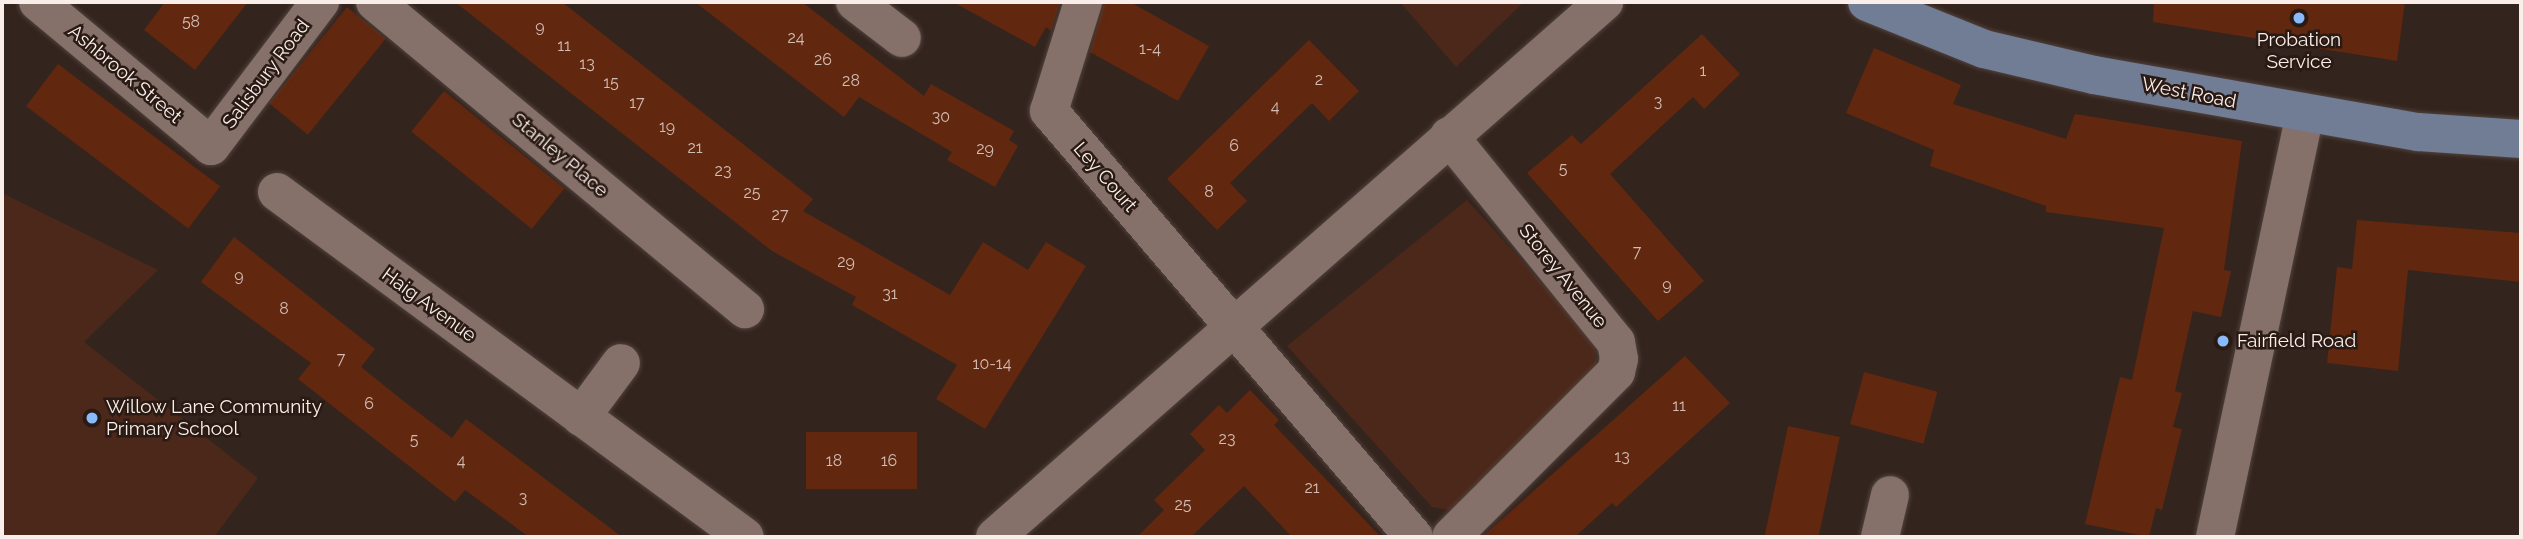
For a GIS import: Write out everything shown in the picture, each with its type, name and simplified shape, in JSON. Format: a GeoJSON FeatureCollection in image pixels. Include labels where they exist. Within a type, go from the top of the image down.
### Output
{"type":"FeatureCollection","features":[{"type":"Feature","properties":{"kind":"street","name":"Ashbrook Street"},"geometry":{"type":"LineString","coordinates":[[38,2],[211,146]]}},
{"type":"Feature","properties":{"kind":"street","name":"Salisbury Road"},"geometry":{"type":"LineString","coordinates":[[211,146],[320,2]]}},
{"type":"Feature","properties":{"kind":"street","name":"Stanley Place"},"geometry":{"type":"LineString","coordinates":[[375,2],[745,309]]}},
{"type":"Feature","properties":{"kind":"street"},"geometry":{"type":"LineString","coordinates":[[855,2],[902,38]]}},
{"type":"Feature","properties":{"kind":"street","name":"Ley Court"},"geometry":{"type":"LineString","coordinates":[[1083,2],[1049,111],[1236,329]]}},
{"type":"Feature","properties":{"kind":"street"},"geometry":{"type":"LineString","coordinates":[[995,537],[1236,329],[1449,136],[1604,2]]}},
{"type":"Feature","properties":{"kind":"street","name":"West Road"},"geometry":{"type":"LineString","coordinates":[[1867,2],[1984,49],[2305,114],[2418,132],[2521,139]]}},
{"type":"Feature","properties":{"kind":"street"},"geometry":{"type":"LineString","coordinates":[[2215,537],[2305,114]]}},
{"type":"Feature","properties":{"kind":"street","name":"Storey Avenue"},"geometry":{"type":"LineString","coordinates":[[1449,136],[1616,342],[1619,359],[1616,372],[1451,537]]}},
{"type":"Feature","properties":{"kind":"street","name":"Haig Avenue"},"geometry":{"type":"LineString","coordinates":[[277,192],[745,537]]}},
{"type":"Feature","properties":{"kind":"street"},"geometry":{"type":"LineString","coordinates":[[1236,329],[1413,537]]}},
{"type":"Feature","properties":{"kind":"street"},"geometry":{"type":"LineString","coordinates":[[581,417],[621,363]]}},
{"type":"Feature","properties":{"kind":"street"},"geometry":{"type":"LineString","coordinates":[[1889,536],[1890,495]]}},
{"type":"Feature","properties":{"kind":"shaded area"},"geometry":{"type":"Polygon","coordinates":[[[1400,2],[1524,2],[1456,67],[1400,2]]]}},
{"type":"Feature","properties":{"kind":"shaded area","name":"Willow Lane Community Primary School"},"geometry":{"type":"Polygon","coordinates":[[[2,193],[158,270],[84,342],[258,478],[214,537],[2,537],[2,193]]]}},
{"type":"Feature","properties":{"kind":"shaded area"},"geometry":{"type":"Polygon","coordinates":[[[1467,200],[1595,342],[1597,370],[1453,511],[1432,507],[1287,346],[1467,200]]]}},
{"type":"Feature","properties":{"kind":"building"},"geometry":{"type":"Polygon","coordinates":[[[165,2],[248,2],[195,70],[144,30],[165,2]]]}},
{"type":"Feature","properties":{"kind":"building"},"geometry":{"type":"Polygon","coordinates":[[[455,2],[562,2],[813,199],[803,211],[950,295],[983,242],[1028,270],[1046,242],[1086,266],[985,429],[936,399],[957,365],[852,305],[856,297],[772,251],[455,2]]]}},
{"type":"Feature","properties":{"kind":"building"},"geometry":{"type":"Polygon","coordinates":[[[695,2],[802,2],[924,96],[931,84],[1014,131],[1009,140],[1018,146],[995,187],[947,160],[952,152],[859,97],[844,117],[695,2]]]}},
{"type":"Feature","properties":{"kind":"building"},"geometry":{"type":"Polygon","coordinates":[[[953,2],[1060,2],[1051,31],[1046,27],[1035,47],[953,2]]]}},
{"type":"Feature","properties":{"kind":"building"},"geometry":{"type":"Polygon","coordinates":[[[1104,2],[1130,2],[1209,46],[1178,101],[1090,52],[1104,2]]]}},
{"type":"Feature","properties":{"kind":"building"},"geometry":{"type":"Polygon","coordinates":[[[2154,2],[2405,2],[2397,61],[2153,22],[2154,2]]]}},
{"type":"Feature","properties":{"kind":"building"},"geometry":{"type":"Polygon","coordinates":[[[347,7],[386,38],[308,135],[269,103],[347,7]]]}},
{"type":"Feature","properties":{"kind":"building"},"geometry":{"type":"Polygon","coordinates":[[[1702,34],[1740,74],[1704,109],[1693,97],[1610,174],[1704,281],[1658,321],[1527,173],[1572,135],[1581,144],[1702,34]]]}},
{"type":"Feature","properties":{"kind":"building"},"geometry":{"type":"Polygon","coordinates":[[[1309,40],[1359,91],[1329,121],[1312,103],[1230,183],[1247,201],[1217,230],[1167,179],[1309,40]]]}},
{"type":"Feature","properties":{"kind":"building"},"geometry":{"type":"Polygon","coordinates":[[[1874,48],[1961,85],[1953,104],[2066,139],[2075,114],[2242,141],[2224,270],[2231,271],[2221,317],[2193,311],[2175,391],[2182,393],[2173,427],[2182,429],[2162,510],[2156,508],[2149,537],[2085,524],[2120,377],[2132,380],[2164,228],[2046,212],[2046,206],[1930,166],[1934,150],[1846,113],[1874,48]]]}},
{"type":"Feature","properties":{"kind":"building"},"geometry":{"type":"Polygon","coordinates":[[[58,64],[220,186],[188,228],[26,106],[58,64]]]}},
{"type":"Feature","properties":{"kind":"building"},"geometry":{"type":"Polygon","coordinates":[[[444,91],[564,189],[532,229],[411,131],[444,91]]]}},
{"type":"Feature","properties":{"kind":"building"},"geometry":{"type":"Polygon","coordinates":[[[2357,220],[2521,233],[2521,282],[2408,270],[2398,371],[2327,363],[2337,267],[2352,269],[2357,220]]]}},
{"type":"Feature","properties":{"kind":"building"},"geometry":{"type":"Polygon","coordinates":[[[234,237],[375,349],[361,367],[406,403],[452,438],[466,419],[622,537],[529,537],[465,490],[455,502],[298,379],[311,363],[201,282],[234,237]]]}},
{"type":"Feature","properties":{"kind":"building"},"geometry":{"type":"Polygon","coordinates":[[[1685,356],[1730,403],[1616,507],[1612,503],[1575,537],[1482,537],[1685,356]]]}},
{"type":"Feature","properties":{"kind":"building"},"geometry":{"type":"Polygon","coordinates":[[[1864,372],[1937,392],[1923,444],[1850,424],[1864,372]]]}},
{"type":"Feature","properties":{"kind":"building"},"geometry":{"type":"Polygon","coordinates":[[[1250,390],[1279,420],[1274,425],[1381,537],[1292,537],[1244,486],[1191,537],[1137,537],[1164,510],[1154,500],[1205,450],[1190,434],[1219,405],[1227,413],[1250,390]]]}},
{"type":"Feature","properties":{"kind":"building"},"geometry":{"type":"Polygon","coordinates":[[[1788,426],[1840,437],[1819,537],[1764,537],[1788,426]]]}},
{"type":"Feature","properties":{"kind":"building"},"geometry":{"type":"Polygon","coordinates":[[[806,432],[917,432],[917,489],[806,489],[806,432]]]}},
{"type":"Feature","properties":{"kind":"place","name":"Probation Service"},"geometry":{"type":"Point","coordinates":[2299,18]}},
{"type":"Feature","properties":{"kind":"place","name":"Fairfield Road"},"geometry":{"type":"Point","coordinates":[2223,341]}},
{"type":"Feature","properties":{"kind":"place","name":"Willow Lane Community Primary School"},"geometry":{"type":"Point","coordinates":[92,418]}}]}
